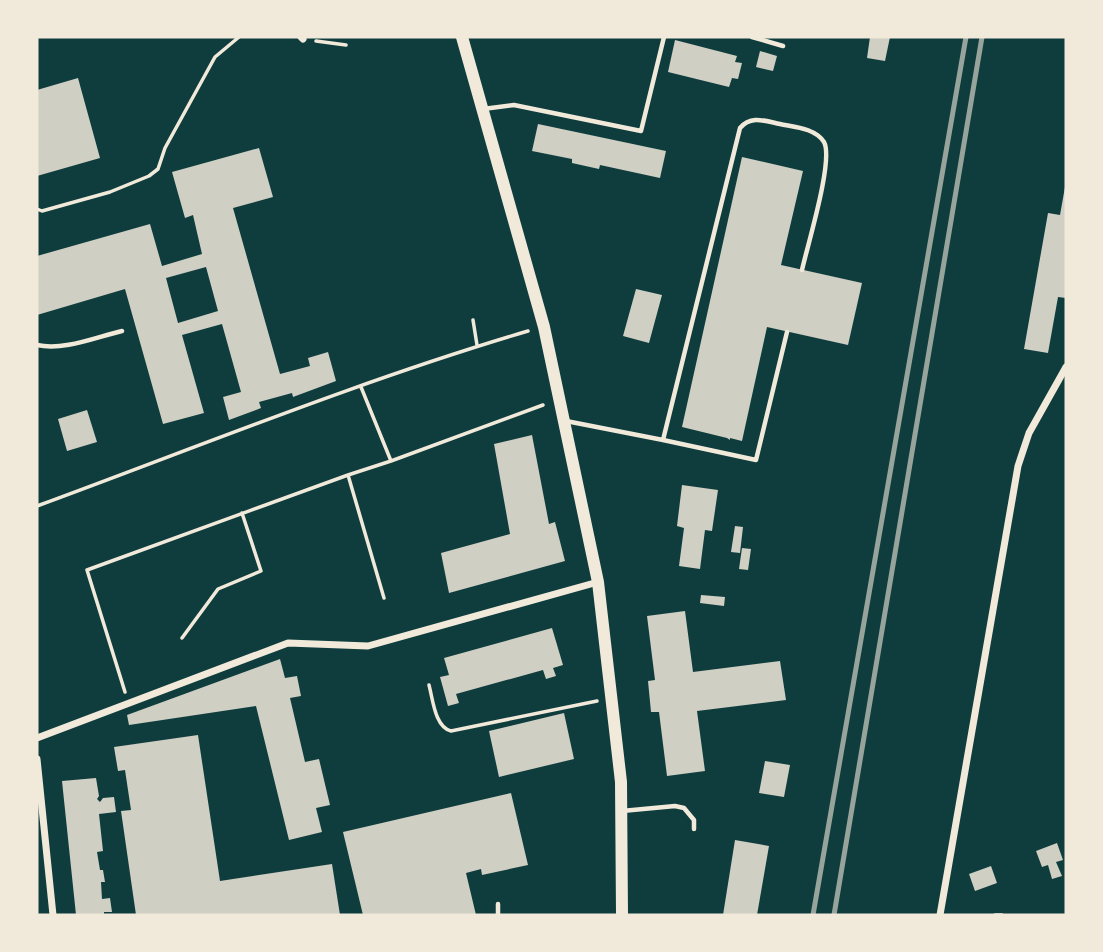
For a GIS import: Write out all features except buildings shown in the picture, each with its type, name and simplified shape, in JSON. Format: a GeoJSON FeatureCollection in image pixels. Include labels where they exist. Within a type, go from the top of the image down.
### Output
{"type":"FeatureCollection","features":[{"type":"Feature","properties":{"kind":"main road"},"geometry":{"type":"LineString","coordinates":[[462,37],[544,327],[598,582],[621,782],[622,915]]}},
{"type":"Feature","properties":{"kind":"street"},"geometry":{"type":"LineString","coordinates":[[940,915],[1018,466],[1029,433],[1066,368]]}},
{"type":"Feature","properties":{"kind":"street"},"geometry":{"type":"LineString","coordinates":[[37,738],[288,643],[368,646],[598,582]]}},
{"type":"Feature","properties":{"kind":"street"},"geometry":{"type":"LineString","coordinates":[[37,759],[53,915]]}},
{"type":"Feature","properties":{"kind":"lane"},"geometry":{"type":"LineString","coordinates":[[483,109],[514,105],[641,131],[664,37]]}},
{"type":"Feature","properties":{"kind":"lane"},"geometry":{"type":"LineString","coordinates":[[752,37],[783,46]]}},
{"type":"Feature","properties":{"kind":"lane"},"geometry":{"type":"LineString","coordinates":[[663,440],[740,128],[746,121],[756,119],[812,131],[824,142],[827,156],[825,174],[802,270]]}},
{"type":"Feature","properties":{"kind":"lane"},"geometry":{"type":"LineString","coordinates":[[37,345],[65,345],[122,331]]}},
{"type":"Feature","properties":{"kind":"lane"},"geometry":{"type":"LineString","coordinates":[[565,421],[756,460],[787,332]]}},
{"type":"Feature","properties":{"kind":"lane"},"geometry":{"type":"LineString","coordinates":[[622,811],[675,806],[684,808],[694,820],[694,829]]}},
{"type":"Feature","properties":{"kind":"lane"},"geometry":{"type":"LineString","coordinates":[[498,904],[498,915]]}},
{"type":"Feature","properties":{"kind":"path"},"geometry":{"type":"LineString","coordinates":[[37,209],[42,211],[110,192],[149,176],[158,169],[165,148],[215,57],[239,37]]}},
{"type":"Feature","properties":{"kind":"path"},"geometry":{"type":"LineString","coordinates":[[302,38],[345,45]]}},
{"type":"Feature","properties":{"kind":"path"},"geometry":{"type":"LineString","coordinates":[[473,320],[477,346]]}},
{"type":"Feature","properties":{"kind":"path"},"geometry":{"type":"LineString","coordinates":[[37,506],[361,386],[477,346],[544,327]]}},
{"type":"Feature","properties":{"kind":"path"},"geometry":{"type":"LineString","coordinates":[[361,386],[391,461]]}},
{"type":"Feature","properties":{"kind":"path"},"geometry":{"type":"LineString","coordinates":[[128,704],[87,570],[560,399]]}},
{"type":"Feature","properties":{"kind":"path"},"geometry":{"type":"LineString","coordinates":[[348,475],[384,598]]}},
{"type":"Feature","properties":{"kind":"path"},"geometry":{"type":"LineString","coordinates":[[182,638],[218,589],[261,570],[242,513]]}},
{"type":"Feature","properties":{"kind":"path"},"geometry":{"type":"LineString","coordinates":[[429,685],[439,723],[444,729],[451,731],[612,698]]}},
{"type":"Feature","properties":{"kind":"path"},"geometry":{"type":"LineString","coordinates":[[995,915],[1002,915]]}},
{"type":"Feature","properties":{"kind":"railway"},"geometry":{"type":"LineString","coordinates":[[813,915],[966,37]]}},
{"type":"Feature","properties":{"kind":"railway"},"geometry":{"type":"LineString","coordinates":[[834,915],[982,37]]}}]}
